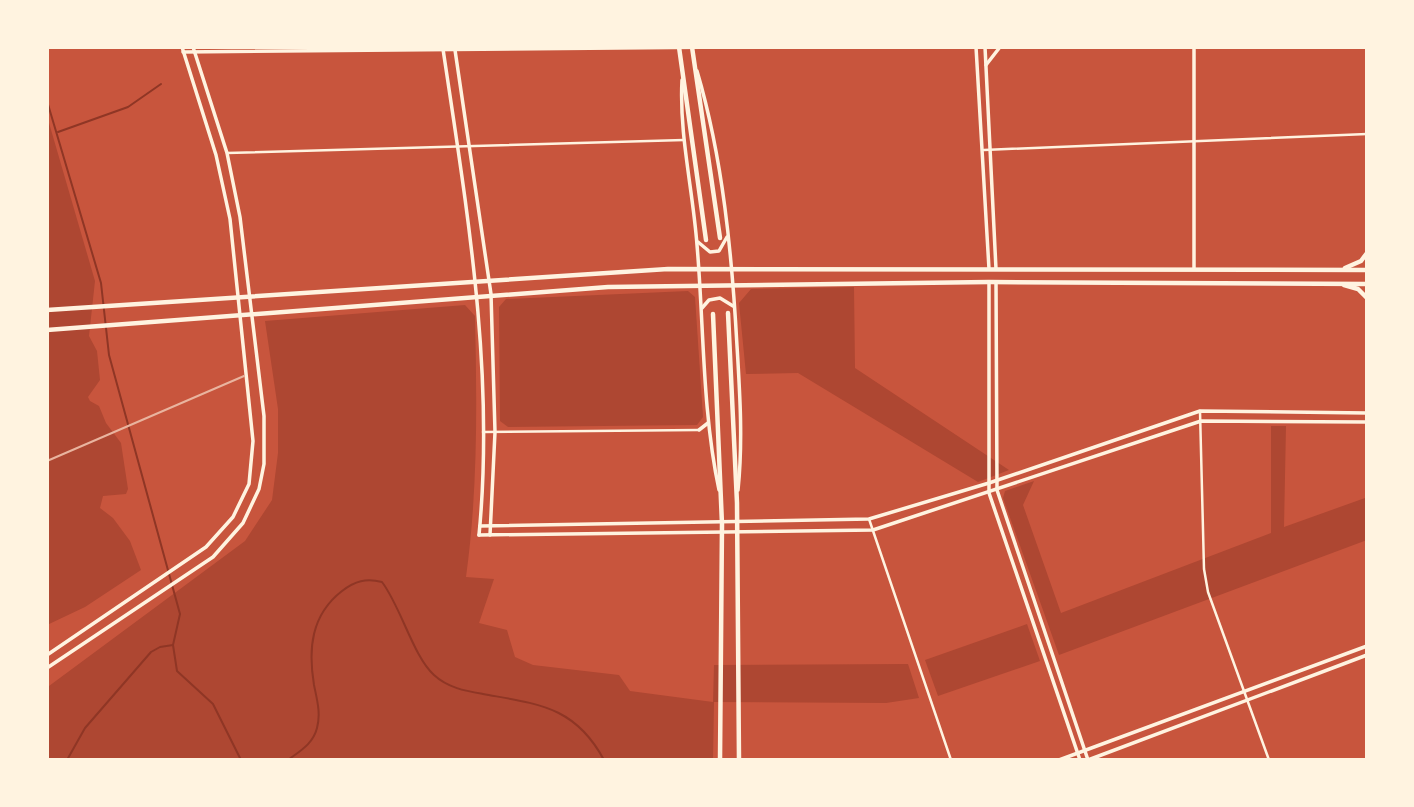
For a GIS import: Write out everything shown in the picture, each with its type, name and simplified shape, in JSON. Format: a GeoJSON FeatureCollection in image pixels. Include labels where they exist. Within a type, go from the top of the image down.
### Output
{"type":"FeatureCollection","features":[{"type":"Feature","properties":{"kind":"main road"},"geometry":{"type":"LineString","coordinates":[[679,48],[706,240]]}},
{"type":"Feature","properties":{"kind":"main road"},"geometry":{"type":"LineString","coordinates":[[692,48],[720,238]]}},
{"type":"Feature","properties":{"kind":"main road"},"geometry":{"type":"LineString","coordinates":[[1340,270],[1360,261],[1367,253]]}},
{"type":"Feature","properties":{"kind":"main road"},"geometry":{"type":"LineString","coordinates":[[47,310],[490,280],[699,269],[1367,270]]}},
{"type":"Feature","properties":{"kind":"main road"},"geometry":{"type":"LineString","coordinates":[[47,330],[491,294],[700,284],[1367,284]]}},
{"type":"Feature","properties":{"kind":"main road"},"geometry":{"type":"LineString","coordinates":[[1340,284],[1358,289],[1367,298]]}},
{"type":"Feature","properties":{"kind":"main road"},"geometry":{"type":"LineString","coordinates":[[728,313],[737,503],[739,760]]}},
{"type":"Feature","properties":{"kind":"main road"},"geometry":{"type":"LineString","coordinates":[[713,314],[722,503],[720,760]]}},
{"type":"Feature","properties":{"kind":"street"},"geometry":{"type":"LineString","coordinates":[[47,654],[206,547],[233,517],[249,484],[253,440],[230,219],[216,155],[183,50],[727,47]]}},
{"type":"Feature","properties":{"kind":"street"},"geometry":{"type":"LineString","coordinates":[[976,47],[989,269]]}},
{"type":"Feature","properties":{"kind":"street"},"geometry":{"type":"LineString","coordinates":[[985,47],[996,269]]}},
{"type":"Feature","properties":{"kind":"street"},"geometry":{"type":"LineString","coordinates":[[986,65],[1000,47]]}},
{"type":"Feature","properties":{"kind":"street"},"geometry":{"type":"LineString","coordinates":[[1194,47],[1194,270]]}},
{"type":"Feature","properties":{"kind":"street"},"geometry":{"type":"LineString","coordinates":[[442,48],[478,281],[483,432],[480,535],[873,530],[1201,421],[1367,422]]}},
{"type":"Feature","properties":{"kind":"street"},"geometry":{"type":"LineString","coordinates":[[454,48],[490,280],[495,432],[490,535]]}},
{"type":"Feature","properties":{"kind":"street"},"geometry":{"type":"LineString","coordinates":[[47,668],[213,557],[243,523],[256,498],[264,464],[265,439],[240,217],[227,153],[194,50]]}},
{"type":"Feature","properties":{"kind":"street"},"geometry":{"type":"LineString","coordinates":[[694,60],[707,105],[732,268],[743,448],[737,503]]}},
{"type":"Feature","properties":{"kind":"street"},"geometry":{"type":"LineString","coordinates":[[683,71],[680,108],[697,240],[710,452],[722,503]]}},
{"type":"Feature","properties":{"kind":"street"},"geometry":{"type":"LineString","coordinates":[[984,150],[1367,134]]}},
{"type":"Feature","properties":{"kind":"street"},"geometry":{"type":"LineString","coordinates":[[227,153],[684,140]]}},
{"type":"Feature","properties":{"kind":"street"},"geometry":{"type":"LineString","coordinates":[[697,240],[710,252],[719,251],[727,237]]}},
{"type":"Feature","properties":{"kind":"street"},"geometry":{"type":"LineString","coordinates":[[989,282],[989,493],[1080,760]]}},
{"type":"Feature","properties":{"kind":"street"},"geometry":{"type":"LineString","coordinates":[[996,282],[997,490],[1088,760],[1367,655]]}},
{"type":"Feature","properties":{"kind":"street"},"geometry":{"type":"LineString","coordinates":[[701,309],[709,300],[720,298],[735,308]]}},
{"type":"Feature","properties":{"kind":"street"},"geometry":{"type":"LineString","coordinates":[[1200,411],[1204,569],[1208,592],[1269,760]]}},
{"type":"Feature","properties":{"kind":"street"},"geometry":{"type":"LineString","coordinates":[[480,526],[722,524],[869,519],[989,483],[1200,411],[1367,413]]}},
{"type":"Feature","properties":{"kind":"street"},"geometry":{"type":"LineString","coordinates":[[483,432],[699,430],[709,421]]}},
{"type":"Feature","properties":{"kind":"street"},"geometry":{"type":"LineString","coordinates":[[869,519],[951,760]]}},
{"type":"Feature","properties":{"kind":"street"},"geometry":{"type":"LineString","coordinates":[[1059,760],[1367,646]]}},
{"type":"Feature","properties":{"kind":"shaded area"},"geometry":{"type":"Polygon","coordinates":[[[47,116],[95,281],[89,336],[97,351],[100,380],[88,397],[99,406],[106,423],[121,443],[128,489],[126,494],[103,496],[100,508],[113,518],[130,541],[141,570],[85,607],[47,625],[47,116]]]}},
{"type":"Feature","properties":{"kind":"shaded area"},"geometry":{"type":"Polygon","coordinates":[[[854,287],[855,368],[1009,470],[978,482],[798,373],[746,374],[739,303],[751,289],[854,287]]]}},
{"type":"Feature","properties":{"kind":"shaded area"},"geometry":{"type":"Polygon","coordinates":[[[688,291],[695,297],[703,417],[697,425],[508,427],[500,421],[499,307],[506,299],[688,291]]]}},
{"type":"Feature","properties":{"kind":"shaded area"},"geometry":{"type":"Polygon","coordinates":[[[465,305],[475,316],[476,381],[475,479],[466,577],[494,579],[479,623],[507,630],[515,657],[533,665],[619,675],[630,691],[713,702],[714,665],[908,664],[919,698],[886,703],[714,702],[713,760],[47,760],[49,686],[245,541],[272,500],[278,453],[278,409],[265,321],[465,305]]]}},
{"type":"Feature","properties":{"kind":"shaded area"},"geometry":{"type":"Polygon","coordinates":[[[1271,426],[1286,426],[1284,527],[1365,498],[1367,540],[1059,655],[1003,498],[1005,491],[1034,481],[1023,505],[1061,613],[1271,533],[1271,426]]]}},
{"type":"Feature","properties":{"kind":"shaded area"},"geometry":{"type":"Polygon","coordinates":[[[1027,624],[1040,661],[938,696],[925,660],[1027,624]]]}},
{"type":"Feature","properties":{"kind":"waterway"},"geometry":{"type":"LineString","coordinates":[[58,132],[128,107],[161,84]]}},
{"type":"Feature","properties":{"kind":"waterway"},"geometry":{"type":"LineString","coordinates":[[47,101],[101,283],[109,355],[180,614],[173,645],[177,671],[213,704],[241,760]]}},
{"type":"Feature","properties":{"kind":"waterway"},"geometry":{"type":"LineString","coordinates":[[288,760],[309,743],[317,728],[319,712],[311,658],[318,622],[332,600],[342,591],[366,580],[382,582],[420,656],[439,679],[464,690],[553,710],[581,728],[604,760]]}},
{"type":"Feature","properties":{"kind":"waterway"},"geometry":{"type":"LineString","coordinates":[[67,760],[85,728],[151,652],[173,645]]}},
{"type":"Feature","properties":{"kind":"railway"},"geometry":{"type":"LineString","coordinates":[[47,461],[244,376]]}}]}
